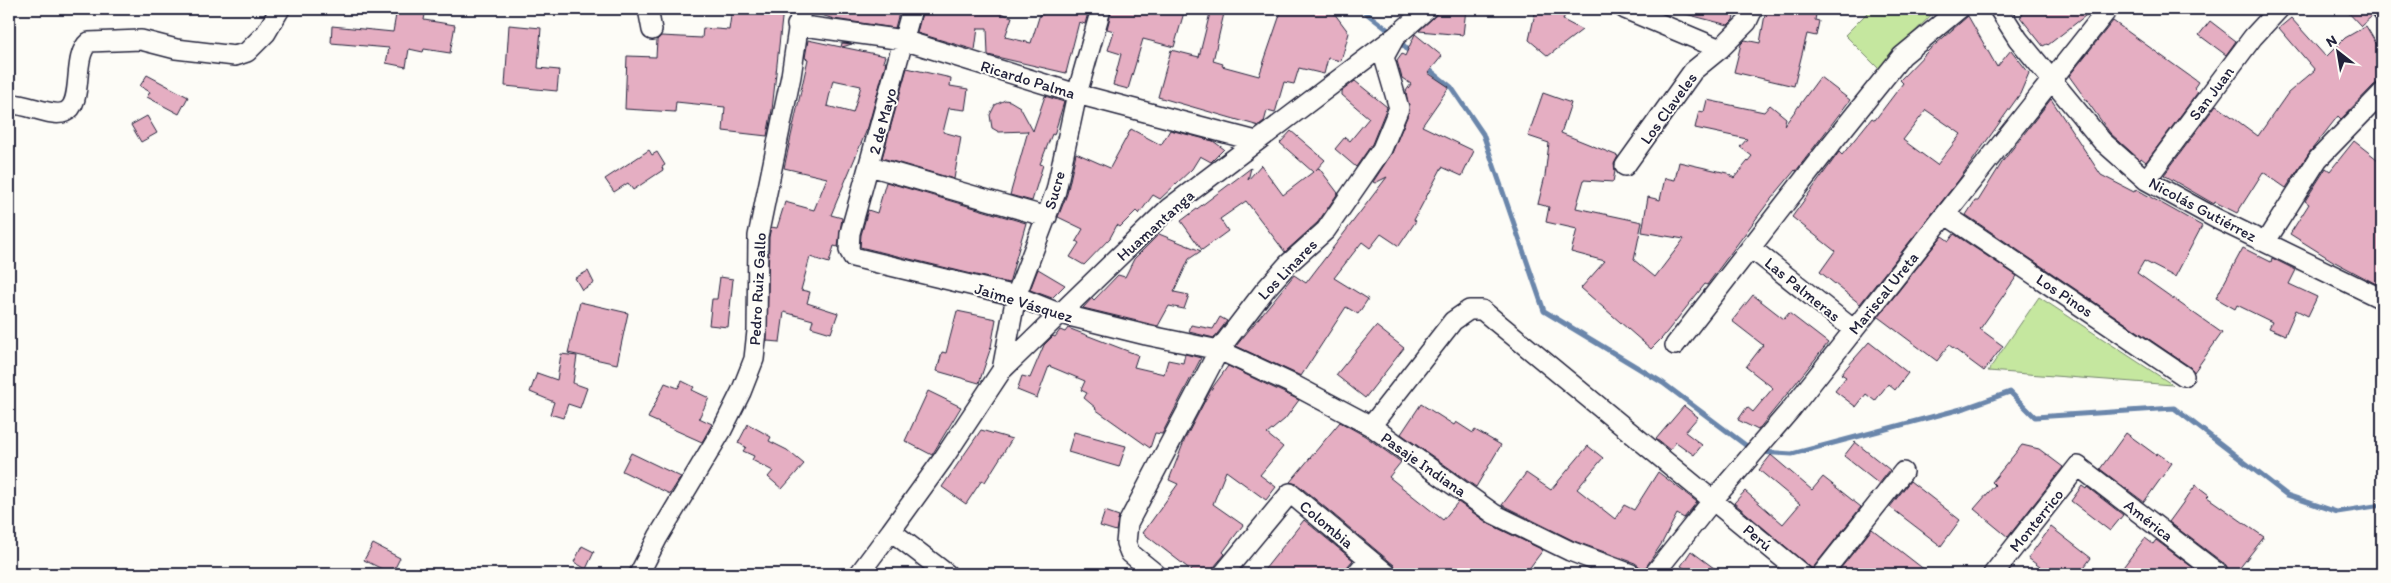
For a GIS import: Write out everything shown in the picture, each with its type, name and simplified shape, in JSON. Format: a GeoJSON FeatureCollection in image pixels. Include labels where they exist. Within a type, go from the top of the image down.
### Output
{"type":"FeatureCollection","features":[{"type":"Feature","properties":{"kind":"street"},"geometry":{"type":"LineString","coordinates":[[9,104],[22,104],[54,114],[65,113],[71,108],[74,101],[81,54],[89,42],[141,40],[176,50],[235,56],[247,52],[266,33],[280,9]]}},
{"type":"Feature","properties":{"kind":"street"},"geometry":{"type":"LineString","coordinates":[[648,9],[652,30]]}},
{"type":"Feature","properties":{"kind":"street","name":"2 de Mayo"},"geometry":{"type":"LineString","coordinates":[[850,233],[912,9]]}},
{"type":"Feature","properties":{"kind":"street","name":"Sucre"},"geometry":{"type":"LineString","coordinates":[[1002,370],[1016,296],[1056,191],[1077,94],[1102,9]]}},
{"type":"Feature","properties":{"kind":"street","name":"Huamantanga"},"geometry":{"type":"LineString","coordinates":[[859,574],[943,459],[1002,370],[1169,208],[1396,36],[1427,9]]}},
{"type":"Feature","properties":{"kind":"street"},"geometry":{"type":"LineString","coordinates":[[1625,9],[1720,49]]}},
{"type":"Feature","properties":{"kind":"street","name":"Los Claveles"},"geometry":{"type":"LineString","coordinates":[[1625,166],[1648,131],[1693,71],[1720,49],[1747,22],[1752,9]]}},
{"type":"Feature","properties":{"kind":"street"},"geometry":{"type":"LineString","coordinates":[[1675,345],[1902,56],[1959,9]]}},
{"type":"Feature","properties":{"kind":"street","name":"Nicolás Gutiérrez"},"geometry":{"type":"LineString","coordinates":[[1999,9],[2018,39],[2102,141],[2146,180],[2217,219],[2266,241],[2382,299]]}},
{"type":"Feature","properties":{"kind":"street","name":"Mariscal Ureta"},"geometry":{"type":"LineString","coordinates":[[1654,574],[1713,500],[1792,408],[2108,9]]}},
{"type":"Feature","properties":{"kind":"street","name":"San Juan"},"geometry":{"type":"LineString","coordinates":[[2146,180],[2253,37],[2279,9]]}},
{"type":"Feature","properties":{"kind":"street","name":"Ricardo Palma"},"geometry":{"type":"LineString","coordinates":[[799,17],[903,40],[1077,94],[1256,141]]}},
{"type":"Feature","properties":{"kind":"street","name":"Pedro Ruiz Gallo"},"geometry":{"type":"LineString","coordinates":[[639,574],[658,537],[722,430],[741,392],[754,359],[757,331],[758,236],[791,76],[799,17]]}},
{"type":"Feature","properties":{"kind":"street","name":"Los Linares"},"geometry":{"type":"LineString","coordinates":[[1156,574],[1130,553],[1126,544],[1128,524],[1219,350],[1276,277],[1326,230],[1382,150],[1399,108],[1384,57],[1396,36]]}},
{"type":"Feature","properties":{"kind":"street"},"geometry":{"type":"LineString","coordinates":[[2266,241],[2318,159],[2382,93]]}},
{"type":"Feature","properties":{"kind":"street"},"geometry":{"type":"LineString","coordinates":[[870,166],[1046,217]]}},
{"type":"Feature","properties":{"kind":"street","name":"Los Pinos"},"geometry":{"type":"LineString","coordinates":[[1946,214],[2184,376]]}},
{"type":"Feature","properties":{"kind":"street","name":"Jaime Vásquez"},"geometry":{"type":"LineString","coordinates":[[850,233],[849,250],[853,257],[1016,296],[1061,314],[1146,336],[1219,350]]}},
{"type":"Feature","properties":{"kind":"street","name":"Las Palmeras"},"geometry":{"type":"LineString","coordinates":[[1751,248],[1854,330]]}},
{"type":"Feature","properties":{"kind":"street","name":"Perú"},"geometry":{"type":"LineString","coordinates":[[1371,426],[1454,321],[1469,310],[1482,310],[1802,574]]}},
{"type":"Feature","properties":{"kind":"street","name":"Pasaje Indiana"},"geometry":{"type":"LineString","coordinates":[[1219,350],[1290,383],[1371,426],[1494,514],[1570,551],[1631,574]]}},
{"type":"Feature","properties":{"kind":"street","name":"Monterrico"},"geometry":{"type":"LineString","coordinates":[[2001,571],[2078,466]]}},
{"type":"Feature","properties":{"kind":"street","name":"América"},"geometry":{"type":"LineString","coordinates":[[2078,466],[2219,574]]}},
{"type":"Feature","properties":{"kind":"street"},"geometry":{"type":"LineString","coordinates":[[1822,574],[1903,472]]}},
{"type":"Feature","properties":{"kind":"street","name":"Colombia"},"geometry":{"type":"LineString","coordinates":[[1223,574],[1290,493],[1387,574]]}},
{"type":"Feature","properties":{"kind":"street"},"geometry":{"type":"LineString","coordinates":[[891,531],[947,574]]}},
{"type":"Feature","properties":{"kind":"street"},"geometry":{"type":"LineString","coordinates":[[1356,574],[1369,559]]}},
{"type":"Feature","properties":{"kind":"green space"},"geometry":{"type":"Polygon","coordinates":[[[1871,9],[1933,9],[1935,11],[1879,69],[1845,35],[1871,9]]]}},
{"type":"Feature","properties":{"kind":"green space"},"geometry":{"type":"Polygon","coordinates":[[[2039,297],[2173,385],[1988,371],[2039,297]]]}},
{"type":"Feature","properties":{"kind":"building"},"geometry":{"type":"Polygon","coordinates":[[[397,9],[426,9],[424,20],[455,25],[450,53],[424,49],[423,52],[409,49],[406,67],[386,63],[389,48],[331,43],[332,26],[393,32],[397,9]]]}},
{"type":"Feature","properties":{"kind":"building"},"geometry":{"type":"Polygon","coordinates":[[[732,9],[783,9],[772,110],[767,136],[723,131],[725,107],[676,102],[675,112],[625,109],[627,56],[656,57],[657,40],[661,36],[702,38],[703,28],[729,30],[732,9]]]}},
{"type":"Feature","properties":{"kind":"building"},"geometry":{"type":"Polygon","coordinates":[[[812,9],[900,9],[895,28],[834,19],[812,12],[812,9]]]}},
{"type":"Feature","properties":{"kind":"building"},"geometry":{"type":"Polygon","coordinates":[[[923,9],[988,9],[1012,17],[1005,37],[1031,43],[1040,14],[1043,15],[1045,9],[1089,9],[1085,24],[1079,22],[1066,73],[988,55],[987,28],[978,28],[975,50],[917,33],[923,9]]]}},
{"type":"Feature","properties":{"kind":"building"},"geometry":{"type":"Polygon","coordinates":[[[1112,9],[1185,9],[1174,47],[1143,39],[1128,89],[1113,85],[1121,54],[1108,50],[1114,31],[1107,29],[1112,9]]]}},
{"type":"Feature","properties":{"kind":"building"},"geometry":{"type":"Polygon","coordinates":[[[1211,9],[1225,9],[1213,61],[1223,64],[1222,66],[1259,76],[1282,9],[1331,9],[1349,33],[1341,61],[1328,58],[1324,74],[1299,68],[1294,84],[1284,82],[1275,113],[1267,111],[1264,122],[1259,126],[1158,97],[1171,50],[1199,57],[1211,9]]]}},
{"type":"Feature","properties":{"kind":"building"},"geometry":{"type":"Polygon","coordinates":[[[1440,9],[1466,9],[1463,35],[1419,31],[1440,9]]]}},
{"type":"Feature","properties":{"kind":"building"},"geometry":{"type":"Polygon","coordinates":[[[1536,9],[1567,9],[1563,20],[1582,30],[1548,56],[1529,40],[1536,9]]]}},
{"type":"Feature","properties":{"kind":"building"},"geometry":{"type":"Polygon","coordinates":[[[1683,9],[1736,9],[1733,20],[1728,25],[1682,13],[1683,9]]]}},
{"type":"Feature","properties":{"kind":"building"},"geometry":{"type":"Polygon","coordinates":[[[1766,9],[1817,9],[1815,20],[1819,21],[1816,36],[1807,34],[1794,86],[1734,72],[1741,44],[1745,40],[1760,43],[1766,9]]]}},
{"type":"Feature","properties":{"kind":"building"},"geometry":{"type":"Polygon","coordinates":[[[2018,9],[2094,9],[2048,45],[2043,46],[2020,17],[2023,15],[2018,9]]]}},
{"type":"Feature","properties":{"kind":"building"},"geometry":{"type":"Polygon","coordinates":[[[2345,9],[2370,9],[2372,16],[2361,26],[2345,9]]]}},
{"type":"Feature","properties":{"kind":"building"},"geometry":{"type":"Polygon","coordinates":[[[1968,16],[1997,67],[2011,50],[2029,73],[2020,94],[1958,181],[1860,304],[1820,272],[1835,251],[1792,217],[1839,152],[1842,155],[1872,118],[1875,120],[1903,83],[1900,80],[1929,50],[1968,16]],[[1926,110],[1903,140],[1937,165],[1961,134],[1926,110]]]}},
{"type":"Feature","properties":{"kind":"building"},"geometry":{"type":"Polygon","coordinates":[[[2291,18],[2326,57],[2345,38],[2366,26],[2382,49],[2382,80],[2374,85],[2341,119],[2338,116],[2309,153],[2286,188],[2263,172],[2237,213],[2215,202],[2214,204],[2164,175],[2216,105],[2258,136],[2288,93],[2315,70],[2279,28],[2291,18]]]}},
{"type":"Feature","properties":{"kind":"building"},"geometry":{"type":"Polygon","coordinates":[[[2113,21],[2198,82],[2194,88],[2198,92],[2146,162],[2141,158],[2140,160],[2110,133],[2069,76],[2113,21]]]}},
{"type":"Feature","properties":{"kind":"building"},"geometry":{"type":"Polygon","coordinates":[[[2210,21],[2236,41],[2226,55],[2199,35],[2210,21]]]}},
{"type":"Feature","properties":{"kind":"building"},"geometry":{"type":"Polygon","coordinates":[[[509,25],[541,28],[538,68],[559,70],[557,91],[505,86],[509,25]]]}},
{"type":"Feature","properties":{"kind":"building"},"geometry":{"type":"Polygon","coordinates":[[[1415,34],[1442,56],[1428,73],[1449,87],[1422,126],[1474,151],[1462,176],[1442,167],[1414,220],[1416,221],[1399,246],[1381,234],[1370,248],[1362,242],[1334,278],[1368,299],[1358,314],[1346,307],[1301,376],[1236,346],[1294,275],[1306,283],[1387,177],[1375,183],[1373,182],[1392,153],[1409,112],[1406,91],[1411,84],[1402,78],[1397,61],[1402,54],[1405,56],[1415,34]]]}},
{"type":"Feature","properties":{"kind":"building"},"geometry":{"type":"Polygon","coordinates":[[[808,40],[841,47],[842,43],[852,44],[842,47],[885,56],[883,62],[886,62],[868,127],[831,215],[842,218],[838,247],[834,246],[829,263],[810,257],[801,290],[810,292],[807,303],[838,313],[831,333],[811,327],[813,320],[784,312],[780,342],[767,341],[769,237],[771,227],[777,228],[785,202],[814,210],[827,178],[784,168],[808,59],[805,58],[808,40]],[[833,80],[827,106],[853,113],[861,86],[833,80]]]}},
{"type":"Feature","properties":{"kind":"building"},"geometry":{"type":"Polygon","coordinates":[[[907,68],[951,78],[950,86],[968,89],[965,110],[949,108],[943,132],[961,137],[954,179],[882,158],[907,68]]]}},
{"type":"Feature","properties":{"kind":"building"},"geometry":{"type":"Polygon","coordinates":[[[147,75],[188,97],[179,114],[147,97],[150,92],[140,86],[147,75]]]}},
{"type":"Feature","properties":{"kind":"building"},"geometry":{"type":"Polygon","coordinates":[[[1820,77],[1850,100],[1796,171],[1767,204],[1707,285],[1705,284],[1651,349],[1581,288],[1605,261],[1571,252],[1577,229],[1546,222],[1549,207],[1538,204],[1545,176],[1549,143],[1528,136],[1543,93],[1571,103],[1561,133],[1618,156],[1614,164],[1613,182],[1584,180],[1576,208],[1642,222],[1634,260],[1655,277],[1684,239],[1642,232],[1648,197],[1660,200],[1665,178],[1675,180],[1679,162],[1727,173],[1734,178],[1752,156],[1740,147],[1747,139],[1695,128],[1699,111],[1704,112],[1707,100],[1764,112],[1770,105],[1786,118],[1784,126],[1820,77]]]}},
{"type":"Feature","properties":{"kind":"building"},"geometry":{"type":"Polygon","coordinates":[[[1355,81],[1387,107],[1372,144],[1356,167],[1335,149],[1345,137],[1350,141],[1369,118],[1342,95],[1342,91],[1355,81]]]}},
{"type":"Feature","properties":{"kind":"building"},"geometry":{"type":"Polygon","coordinates":[[[1045,96],[1064,102],[1054,135],[1052,134],[1040,164],[1043,165],[1032,201],[1010,195],[1028,131],[999,132],[992,128],[990,115],[995,105],[1005,100],[1010,101],[1020,107],[1033,131],[1045,96]]]}},
{"type":"Feature","properties":{"kind":"building"},"geometry":{"type":"Polygon","coordinates":[[[2051,99],[2101,175],[2134,192],[2136,189],[2202,226],[2175,277],[2144,261],[2137,273],[2222,333],[2194,372],[2190,367],[1966,215],[1975,201],[1978,201],[2003,161],[2051,99]]]}},
{"type":"Feature","properties":{"kind":"building"},"geometry":{"type":"Polygon","coordinates":[[[147,116],[157,133],[141,142],[131,125],[147,116]]]}},
{"type":"Feature","properties":{"kind":"building"},"geometry":{"type":"Polygon","coordinates":[[[1131,129],[1161,145],[1170,130],[1213,141],[1224,149],[1211,162],[1200,156],[1192,169],[1160,199],[1153,195],[1139,214],[1136,211],[1120,227],[1117,225],[1110,238],[1084,265],[1070,257],[1079,243],[1076,241],[1083,229],[1058,217],[1067,194],[1076,153],[1110,168],[1131,129]]]}},
{"type":"Feature","properties":{"kind":"building"},"geometry":{"type":"Polygon","coordinates":[[[1291,131],[1325,160],[1315,171],[1319,168],[1338,193],[1318,222],[1285,252],[1246,201],[1220,219],[1228,231],[1202,250],[1181,221],[1251,168],[1248,180],[1261,165],[1283,195],[1313,172],[1280,143],[1291,131]]]}},
{"type":"Feature","properties":{"kind":"building"},"geometry":{"type":"Polygon","coordinates":[[[2354,141],[2382,163],[2382,287],[2333,261],[2290,234],[2309,204],[2305,201],[2326,168],[2330,171],[2354,141]]]}},
{"type":"Feature","properties":{"kind":"building"},"geometry":{"type":"Polygon","coordinates":[[[649,150],[652,155],[657,152],[665,165],[662,167],[663,170],[633,190],[628,183],[614,192],[605,179],[649,150]]]}},
{"type":"Feature","properties":{"kind":"building"},"geometry":{"type":"Polygon","coordinates":[[[886,182],[1026,223],[1009,283],[860,247],[861,235],[868,210],[877,213],[886,182]]]}},
{"type":"Feature","properties":{"kind":"building"},"geometry":{"type":"Polygon","coordinates":[[[1159,234],[1201,251],[1189,259],[1174,292],[1189,295],[1184,309],[1169,306],[1158,326],[1083,308],[1092,298],[1094,300],[1118,275],[1125,277],[1134,259],[1159,234]]]}},
{"type":"Feature","properties":{"kind":"building"},"geometry":{"type":"Polygon","coordinates":[[[1954,234],[2017,276],[1980,329],[2003,346],[1984,371],[1949,345],[1937,361],[1878,317],[1942,236],[1949,241],[1954,234]]]}},
{"type":"Feature","properties":{"kind":"building"},"geometry":{"type":"Polygon","coordinates":[[[2243,248],[2271,262],[2272,258],[2296,270],[2289,284],[2317,297],[2308,316],[2296,310],[2285,335],[2269,328],[2272,322],[2237,305],[2235,309],[2216,298],[2243,248]]]}},
{"type":"Feature","properties":{"kind":"building"},"geometry":{"type":"Polygon","coordinates":[[[1038,269],[1065,285],[1052,298],[1030,290],[1038,269]]]}},
{"type":"Feature","properties":{"kind":"building"},"geometry":{"type":"Polygon","coordinates":[[[588,271],[594,283],[582,290],[575,278],[588,271]]]}},
{"type":"Feature","properties":{"kind":"building"},"geometry":{"type":"Polygon","coordinates":[[[720,277],[733,279],[728,327],[709,325],[712,299],[717,299],[720,277]]]}},
{"type":"Feature","properties":{"kind":"building"},"geometry":{"type":"Polygon","coordinates":[[[1753,295],[1784,319],[1789,313],[1828,343],[1758,430],[1738,420],[1747,407],[1753,412],[1773,388],[1746,367],[1763,345],[1732,321],[1753,295]]]}},
{"type":"Feature","properties":{"kind":"building"},"geometry":{"type":"Polygon","coordinates":[[[580,302],[628,313],[617,364],[568,353],[580,302]]]}},
{"type":"Feature","properties":{"kind":"building"},"geometry":{"type":"Polygon","coordinates":[[[957,311],[996,319],[991,347],[979,383],[937,371],[942,352],[946,353],[957,311]]]}},
{"type":"Feature","properties":{"kind":"building"},"geometry":{"type":"Polygon","coordinates":[[[1220,317],[1227,321],[1214,338],[1189,332],[1191,325],[1213,329],[1220,317]]]}},
{"type":"Feature","properties":{"kind":"building"},"geometry":{"type":"Polygon","coordinates":[[[1376,326],[1404,348],[1365,398],[1336,375],[1376,326]]]}},
{"type":"Feature","properties":{"kind":"building"},"geometry":{"type":"Polygon","coordinates":[[[1068,328],[1138,355],[1134,367],[1164,374],[1168,360],[1183,363],[1185,354],[1201,358],[1162,434],[1155,433],[1150,448],[1095,409],[1084,398],[1087,393],[1081,390],[1085,381],[1049,366],[1037,398],[1017,390],[1022,376],[1030,378],[1044,345],[1053,336],[1055,337],[1060,330],[1065,332],[1068,328]]]}},
{"type":"Feature","properties":{"kind":"building"},"geometry":{"type":"Polygon","coordinates":[[[1869,342],[1908,373],[1895,390],[1888,384],[1875,401],[1866,394],[1856,407],[1835,391],[1846,377],[1841,374],[1869,342]]]}},
{"type":"Feature","properties":{"kind":"building"},"geometry":{"type":"Polygon","coordinates":[[[561,354],[577,356],[573,383],[587,388],[580,408],[568,404],[563,418],[550,414],[554,402],[530,392],[537,373],[557,380],[561,354]]]}},
{"type":"Feature","properties":{"kind":"building"},"geometry":{"type":"Polygon","coordinates":[[[1228,366],[1299,400],[1285,419],[1267,434],[1283,447],[1260,475],[1276,487],[1266,500],[1226,471],[1213,504],[1243,525],[1223,552],[1225,554],[1214,567],[1212,574],[1196,574],[1143,533],[1178,484],[1169,480],[1185,439],[1210,391],[1228,366]]]}},
{"type":"Feature","properties":{"kind":"building"},"geometry":{"type":"Polygon","coordinates":[[[682,381],[694,387],[692,390],[709,398],[699,418],[712,424],[702,442],[648,418],[665,383],[678,388],[682,381]]]}},
{"type":"Feature","properties":{"kind":"building"},"geometry":{"type":"Polygon","coordinates":[[[928,391],[961,407],[932,455],[905,441],[928,391]]]}},
{"type":"Feature","properties":{"kind":"building"},"geometry":{"type":"Polygon","coordinates":[[[1421,404],[1454,425],[1456,422],[1473,433],[1475,430],[1501,445],[1476,487],[1401,434],[1421,404]]]}},
{"type":"Feature","properties":{"kind":"building"},"geometry":{"type":"Polygon","coordinates":[[[1684,406],[1698,417],[1685,432],[1702,445],[1694,455],[1676,442],[1670,450],[1656,439],[1684,406]]]}},
{"type":"Feature","properties":{"kind":"building"},"geometry":{"type":"Polygon","coordinates":[[[1340,422],[1365,436],[1401,462],[1389,477],[1443,520],[1458,502],[1489,524],[1543,550],[1525,574],[1398,574],[1394,565],[1297,484],[1290,482],[1340,422]]]}},
{"type":"Feature","properties":{"kind":"building"},"geometry":{"type":"Polygon","coordinates":[[[748,424],[771,437],[769,441],[787,450],[804,464],[782,489],[768,477],[773,471],[752,460],[754,456],[743,451],[746,447],[738,443],[748,424]]]}},
{"type":"Feature","properties":{"kind":"building"},"geometry":{"type":"Polygon","coordinates":[[[981,430],[1012,439],[985,482],[982,480],[966,504],[942,487],[981,430]]]}},
{"type":"Feature","properties":{"kind":"building"},"geometry":{"type":"Polygon","coordinates":[[[1074,432],[1126,446],[1119,467],[1068,452],[1074,432]]]}},
{"type":"Feature","properties":{"kind":"building"},"geometry":{"type":"Polygon","coordinates":[[[2126,433],[2156,455],[2157,453],[2172,463],[2144,502],[2100,469],[2126,433]]]}},
{"type":"Feature","properties":{"kind":"building"},"geometry":{"type":"Polygon","coordinates":[[[1855,442],[1890,470],[1879,484],[1844,456],[1855,442]]]}},
{"type":"Feature","properties":{"kind":"building"},"geometry":{"type":"Polygon","coordinates":[[[2022,445],[2039,449],[2063,467],[2008,537],[1974,509],[1995,485],[1992,482],[2022,445]]]}},
{"type":"Feature","properties":{"kind":"building"},"geometry":{"type":"Polygon","coordinates":[[[1588,446],[1603,458],[1577,489],[1615,519],[1624,505],[1634,510],[1658,472],[1697,502],[1684,518],[1677,514],[1662,543],[1644,570],[1635,563],[1574,541],[1502,505],[1526,473],[1551,490],[1588,446]]]}},
{"type":"Feature","properties":{"kind":"building"},"geometry":{"type":"Polygon","coordinates":[[[631,453],[681,477],[670,494],[622,471],[631,453]]]}},
{"type":"Feature","properties":{"kind":"building"},"geometry":{"type":"Polygon","coordinates":[[[1771,455],[1812,490],[1823,477],[1861,507],[1812,569],[1734,503],[1745,491],[1783,524],[1800,504],[1759,470],[1771,455]]]}},
{"type":"Feature","properties":{"kind":"building"},"geometry":{"type":"Polygon","coordinates":[[[1910,481],[1960,520],[1941,546],[1890,507],[1910,481]]]}},
{"type":"Feature","properties":{"kind":"building"},"geometry":{"type":"Polygon","coordinates":[[[2196,485],[2209,495],[2207,497],[2264,537],[2235,574],[2230,574],[2226,565],[2169,522],[2196,485]]]}},
{"type":"Feature","properties":{"kind":"building"},"geometry":{"type":"Polygon","coordinates":[[[2082,486],[2086,489],[2087,487],[2123,515],[2110,531],[2071,501],[2082,486]]]}},
{"type":"Feature","properties":{"kind":"building"},"geometry":{"type":"Polygon","coordinates":[[[1105,511],[1119,516],[1116,531],[1100,526],[1105,511]]]}},
{"type":"Feature","properties":{"kind":"building"},"geometry":{"type":"Polygon","coordinates":[[[1304,520],[1353,560],[1347,567],[1345,574],[1261,574],[1304,520]]]}},
{"type":"Feature","properties":{"kind":"building"},"geometry":{"type":"Polygon","coordinates":[[[2051,527],[2091,558],[2079,574],[2049,574],[2028,558],[2051,527]]]}},
{"type":"Feature","properties":{"kind":"building"},"geometry":{"type":"Polygon","coordinates":[[[1872,529],[1930,574],[1836,574],[1872,529]]]}},
{"type":"Feature","properties":{"kind":"building"},"geometry":{"type":"Polygon","coordinates":[[[2145,538],[2153,544],[2156,540],[2196,570],[2193,574],[2118,574],[2145,538]]]}},
{"type":"Feature","properties":{"kind":"building"},"geometry":{"type":"Polygon","coordinates":[[[373,544],[400,558],[392,574],[364,560],[373,544]]]}},
{"type":"Feature","properties":{"kind":"building"},"geometry":{"type":"Polygon","coordinates":[[[582,546],[594,552],[586,569],[574,562],[582,546]]]}},
{"type":"Feature","properties":{"kind":"building"},"geometry":{"type":"Polygon","coordinates":[[[1691,551],[1722,574],[1693,574],[1681,566],[1691,551]]]}},
{"type":"Feature","properties":{"kind":"waterway"},"geometry":{"type":"LineString","coordinates":[[1361,9],[1392,33]]}},
{"type":"Feature","properties":{"kind":"waterway"},"geometry":{"type":"LineString","coordinates":[[1398,39],[1412,55]]}},
{"type":"Feature","properties":{"kind":"waterway"},"geometry":{"type":"LineString","coordinates":[[1426,67],[1451,87],[1483,134],[1544,311],[1663,383],[1752,450]]}},
{"type":"Feature","properties":{"kind":"waterway"},"geometry":{"type":"LineString","coordinates":[[1760,452],[1792,454],[1965,408],[2010,392],[2035,417],[2174,408],[2287,495],[2337,512],[2382,505]]}}]}
